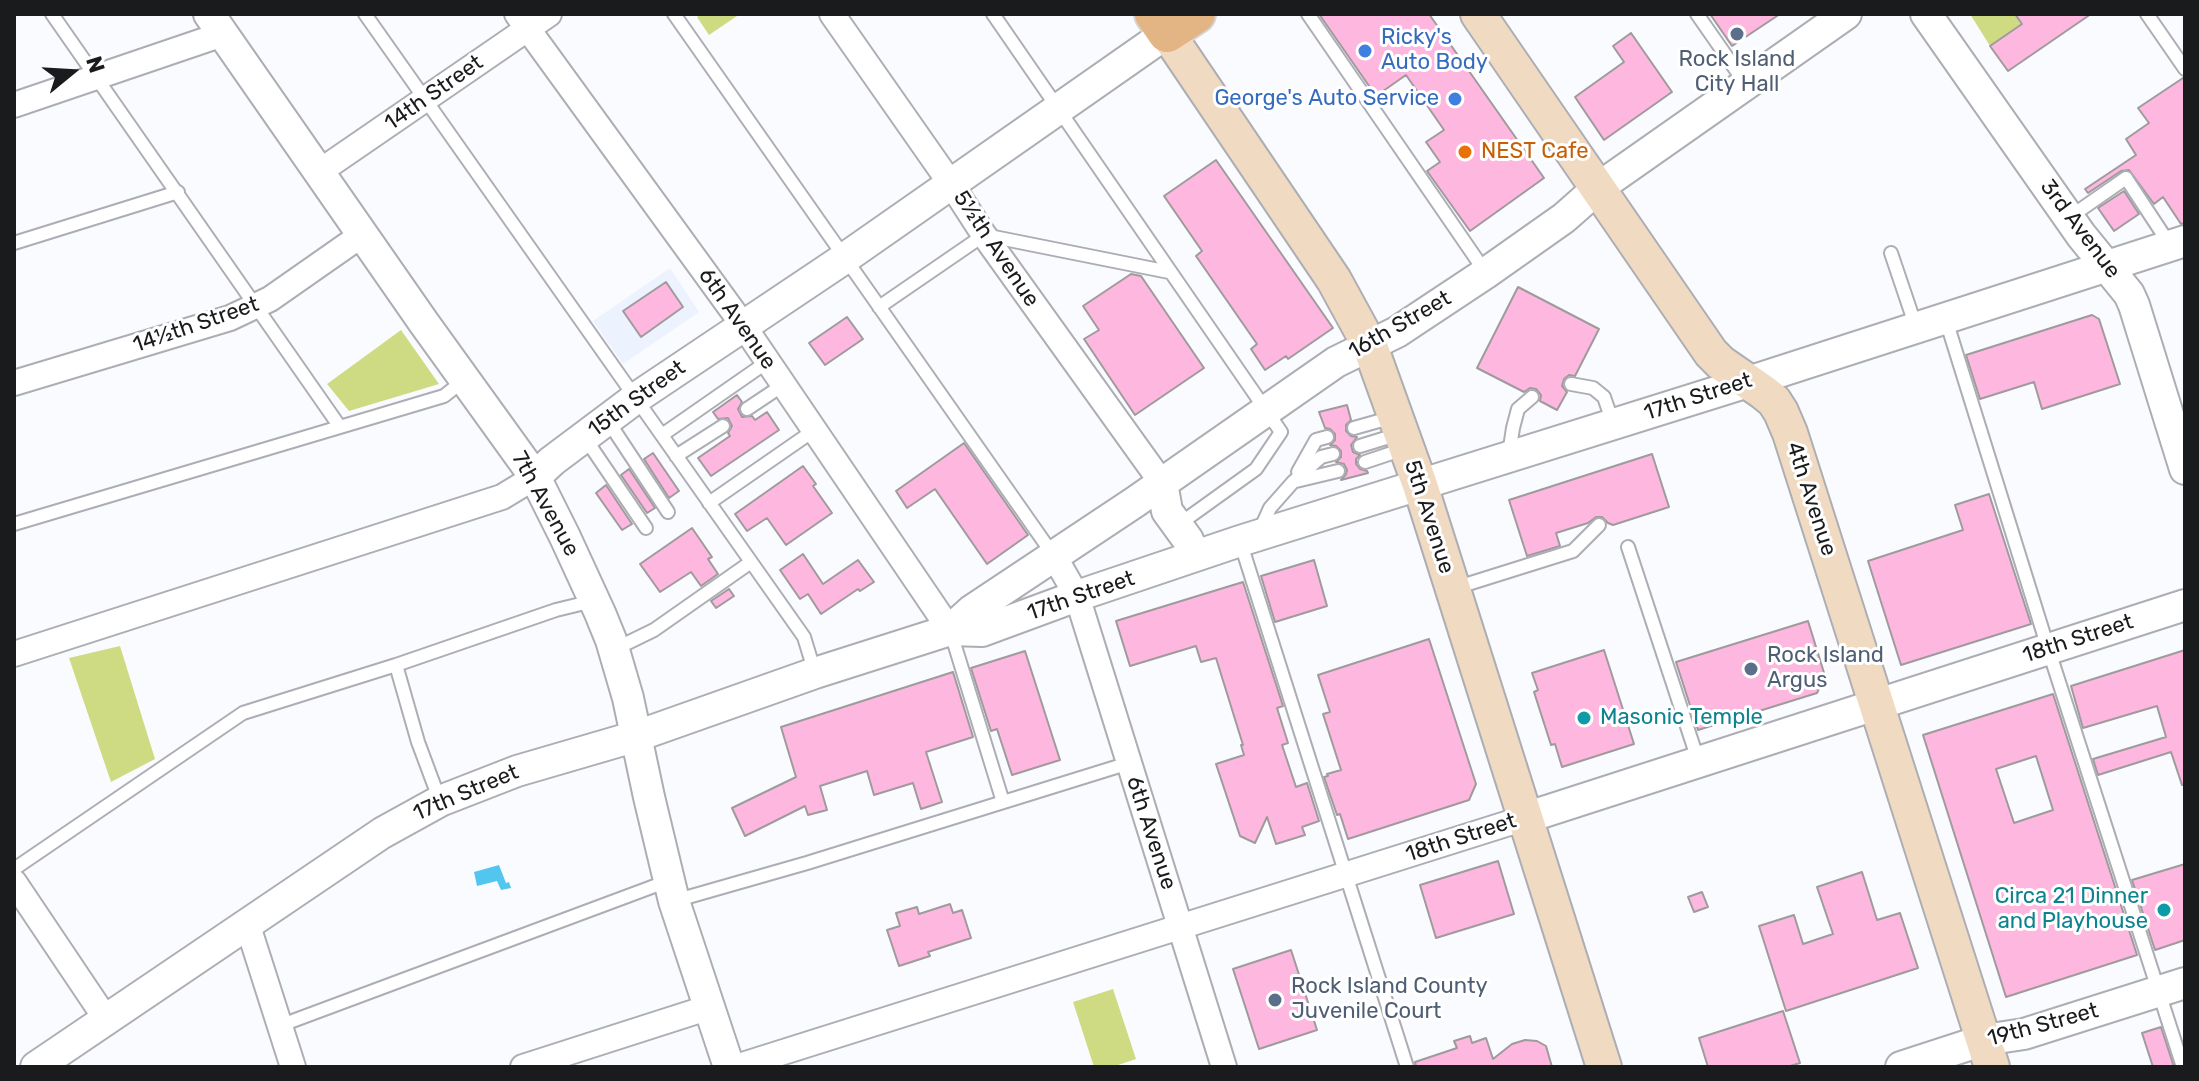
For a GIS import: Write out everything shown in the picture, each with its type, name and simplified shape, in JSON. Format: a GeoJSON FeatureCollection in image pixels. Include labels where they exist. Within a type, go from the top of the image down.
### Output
{"type":"FeatureCollection","features":[{"type":"Feature","properties":{"kind":"main road","name":"4th Avenue"},"geometry":{"type":"LineString","coordinates":[[1478,14],[1711,353],[1774,401],[1781,412],[1988,1054]]}},
{"type":"Feature","properties":{"kind":"main road","name":"5th Avenue"},"geometry":{"type":"LineString","coordinates":[[1172,20],[1334,280],[1370,346],[1420,485],[1604,1067]]}},
{"type":"Feature","properties":{"kind":"street","name":"14th Street"},"geometry":{"type":"LineString","coordinates":[[319,172],[424,100],[522,22],[549,14]]}},
{"type":"Feature","properties":{"kind":"street","name":"5½th Avenue"},"geometry":{"type":"LineString","coordinates":[[832,14],[984,235],[1162,483]]}},
{"type":"Feature","properties":{"kind":"street","name":"16th Street"},"geometry":{"type":"LineString","coordinates":[[950,630],[971,611],[1336,362],[1397,332],[1486,273],[1564,218],[1598,188],[1846,14]]}},
{"type":"Feature","properties":{"kind":"street","name":"3rd Avenue"},"geometry":{"type":"LineString","coordinates":[[1926,14],[2069,217],[2129,294],[2185,469]]}},
{"type":"Feature","properties":{"kind":"street","name":"15th Street"},"geometry":{"type":"LineString","coordinates":[[14,654],[502,497],[535,477],[636,398],[845,258],[1059,108],[1172,20]]}},
{"type":"Feature","properties":{"kind":"street","name":"6th Avenue"},"geometry":{"type":"LineString","coordinates":[[522,22],[743,325],[950,630]]}},
{"type":"Feature","properties":{"kind":"street"},"geometry":{"type":"LineString","coordinates":[[14,105],[98,78],[216,24]]}},
{"type":"Feature","properties":{"kind":"street","name":"7th Avenue"},"geometry":{"type":"LineString","coordinates":[[216,24],[535,477],[595,601],[613,650],[637,736],[671,891],[729,1067]]}},
{"type":"Feature","properties":{"kind":"street","name":"14½th Street"},"geometry":{"type":"LineString","coordinates":[[14,383],[230,318],[256,307],[363,234]]}},
{"type":"Feature","properties":{"kind":"street","name":"17th Street"},"geometry":{"type":"LineString","coordinates":[[36,1067],[382,833],[440,801],[517,771],[637,736],[815,673],[950,630],[982,631],[1194,556],[2178,243]]}},
{"type":"Feature","properties":{"kind":"street"},"geometry":{"type":"LineString","coordinates":[[1162,483],[1167,511],[1188,540],[1194,556]]}},
{"type":"Feature","properties":{"kind":"street","name":"6th Avenue"},"geometry":{"type":"LineString","coordinates":[[1054,556],[1077,596],[1224,1067]]}},
{"type":"Feature","properties":{"kind":"street","name":"18th Street"},"geometry":{"type":"LineString","coordinates":[[736,1067],[1348,875],[2185,605]]}},
{"type":"Feature","properties":{"kind":"street"},"geometry":{"type":"LineString","coordinates":[[14,882],[106,1019]]}},
{"type":"Feature","properties":{"kind":"street"},"geometry":{"type":"LineString","coordinates":[[247,923],[293,1067]]}},
{"type":"Feature","properties":{"kind":"street","name":"19th Street"},"geometry":{"type":"LineString","coordinates":[[1901,1067],[1988,1054],[2024,1034],[2171,987]]}},
{"type":"Feature","properties":{"kind":"street"},"geometry":{"type":"LineString","coordinates":[[523,1067],[710,1007]]}},
{"type":"Feature","properties":{"kind":"lane"},"geometry":{"type":"LineString","coordinates":[[52,14],[340,427]]}},
{"type":"Feature","properties":{"kind":"lane"},"geometry":{"type":"LineString","coordinates":[[365,14],[804,637],[815,673]]}},
{"type":"Feature","properties":{"kind":"lane"},"geometry":{"type":"LineString","coordinates":[[674,14],[1054,556]]}},
{"type":"Feature","properties":{"kind":"lane"},"geometry":{"type":"LineString","coordinates":[[993,14],[1281,432],[1256,469],[1177,525]]}},
{"type":"Feature","properties":{"kind":"lane"},"geometry":{"type":"LineString","coordinates":[[1308,14],[1486,273]]}},
{"type":"Feature","properties":{"kind":"lane"},"geometry":{"type":"LineString","coordinates":[[1697,14],[1745,83]]}},
{"type":"Feature","properties":{"kind":"lane"},"geometry":{"type":"LineString","coordinates":[[2147,14],[2185,69]]}},
{"type":"Feature","properties":{"kind":"lane"},"geometry":{"type":"LineString","coordinates":[[2069,217],[2126,178],[2178,243]]}},
{"type":"Feature","properties":{"kind":"lane"},"geometry":{"type":"LineString","coordinates":[[14,243],[178,192]]}},
{"type":"Feature","properties":{"kind":"lane"},"geometry":{"type":"LineString","coordinates":[[879,307],[984,235],[1169,272]]}},
{"type":"Feature","properties":{"kind":"lane"},"geometry":{"type":"LineString","coordinates":[[1891,253],[1916,327]]}},
{"type":"Feature","properties":{"kind":"lane"},"geometry":{"type":"LineString","coordinates":[[1945,317],[2048,648],[2171,987],[2183,1067]]}},
{"type":"Feature","properties":{"kind":"lane"},"geometry":{"type":"LineString","coordinates":[[662,435],[767,362]]}},
{"type":"Feature","properties":{"kind":"lane"},"geometry":{"type":"LineString","coordinates":[[14,524],[444,396],[466,379]]}},
{"type":"Feature","properties":{"kind":"lane"},"geometry":{"type":"LineString","coordinates":[[1571,384],[1593,388],[1604,397],[1613,424]]}},
{"type":"Feature","properties":{"kind":"lane"},"geometry":{"type":"LineString","coordinates":[[747,409],[783,385]]}},
{"type":"Feature","properties":{"kind":"lane"},"geometry":{"type":"LineString","coordinates":[[1509,457],[1518,409],[1532,397]]}},
{"type":"Feature","properties":{"kind":"lane"},"geometry":{"type":"LineString","coordinates":[[676,456],[723,426]]}},
{"type":"Feature","properties":{"kind":"lane"},"geometry":{"type":"LineString","coordinates":[[596,428],[668,512]]}},
{"type":"Feature","properties":{"kind":"lane"},"geometry":{"type":"LineString","coordinates":[[596,428],[646,528]]}},
{"type":"Feature","properties":{"kind":"lane"},"geometry":{"type":"LineString","coordinates":[[1354,428],[1402,433]]}},
{"type":"Feature","properties":{"kind":"lane"},"geometry":{"type":"LineString","coordinates":[[709,503],[813,431]]}},
{"type":"Feature","properties":{"kind":"lane"},"geometry":{"type":"LineString","coordinates":[[1360,446],[1402,433]]}},
{"type":"Feature","properties":{"kind":"lane"},"geometry":{"type":"LineString","coordinates":[[1365,462],[1402,433]]}},
{"type":"Feature","properties":{"kind":"lane"},"geometry":{"type":"LineString","coordinates":[[1293,482],[1316,440],[1327,437]]}},
{"type":"Feature","properties":{"kind":"lane"},"geometry":{"type":"LineString","coordinates":[[1333,454],[1321,457],[1293,482],[1249,539],[1407,1067]]}},
{"type":"Feature","properties":{"kind":"lane"},"geometry":{"type":"LineString","coordinates":[[1293,482],[1338,471]]}},
{"type":"Feature","properties":{"kind":"lane"},"geometry":{"type":"LineString","coordinates":[[1452,589],[1573,551],[1599,525]]}},
{"type":"Feature","properties":{"kind":"lane"},"geometry":{"type":"LineString","coordinates":[[1628,547],[1698,761]]}},
{"type":"Feature","properties":{"kind":"lane"},"geometry":{"type":"LineString","coordinates":[[613,650],[654,630],[751,562]]}},
{"type":"Feature","properties":{"kind":"lane"},"geometry":{"type":"LineString","coordinates":[[14,869],[243,713],[556,610],[595,601]]}},
{"type":"Feature","properties":{"kind":"lane"},"geometry":{"type":"LineString","coordinates":[[950,630],[1003,802]]}},
{"type":"Feature","properties":{"kind":"lane"},"geometry":{"type":"LineString","coordinates":[[396,665],[418,742],[440,801]]}},
{"type":"Feature","properties":{"kind":"lane"},"geometry":{"type":"LineString","coordinates":[[279,1026],[671,891],[807,863],[1129,763]]}},
{"type":"Feature","properties":{"kind":"shaded area"},"geometry":{"type":"Polygon","coordinates":[[[670,268],[699,312],[623,364],[593,321],[670,268]]]}},
{"type":"Feature","properties":{"kind":"green space"},"geometry":{"type":"Polygon","coordinates":[[[701,14],[740,14],[709,35],[697,17],[701,14]]]}},
{"type":"Feature","properties":{"kind":"green space"},"geometry":{"type":"Polygon","coordinates":[[[1970,14],[2015,14],[2022,24],[1990,46],[1970,14]]]}},
{"type":"Feature","properties":{"kind":"green space"},"geometry":{"type":"Polygon","coordinates":[[[401,330],[439,384],[349,411],[327,384],[401,330]]]}},
{"type":"Feature","properties":{"kind":"green space"},"geometry":{"type":"Polygon","coordinates":[[[120,646],[155,759],[111,782],[69,658],[120,646]]]}},
{"type":"Feature","properties":{"kind":"green space"},"geometry":{"type":"Polygon","coordinates":[[[1113,989],[1136,1059],[1112,1067],[1094,1067],[1073,1002],[1113,989]]]}},
{"type":"Feature","properties":{"kind":"water"},"geometry":{"type":"Polygon","coordinates":[[[499,865],[511,888],[501,890],[497,881],[477,886],[474,872],[499,865]]]}},
{"type":"Feature","properties":{"kind":"building"},"geometry":{"type":"Polygon","coordinates":[[[1319,14],[1429,14],[1544,178],[1470,231],[1427,171],[1440,162],[1426,142],[1444,130],[1406,75],[1376,96],[1319,14]]]}},
{"type":"Feature","properties":{"kind":"building","name":"Rock Island City Hall"},"geometry":{"type":"Polygon","coordinates":[[[1710,14],[1780,14],[1732,46],[1710,14]]]}},
{"type":"Feature","properties":{"kind":"building"},"geometry":{"type":"Polygon","coordinates":[[[2015,14],[2091,14],[2008,71],[1990,46],[2022,24],[2015,14]]]}},
{"type":"Feature","properties":{"kind":"building"},"geometry":{"type":"Polygon","coordinates":[[[1631,33],[1672,92],[1604,140],[1575,97],[1624,62],[1613,46],[1631,33]]]}},
{"type":"Feature","properties":{"kind":"building"},"geometry":{"type":"Polygon","coordinates":[[[2183,78],[2185,223],[2181,224],[2163,197],[2154,204],[2129,170],[2121,171],[2088,193],[2085,189],[2136,155],[2126,139],[2149,123],[2138,108],[2183,78]]]}},
{"type":"Feature","properties":{"kind":"building"},"geometry":{"type":"Polygon","coordinates":[[[1216,160],[1333,328],[1288,359],[1286,356],[1265,370],[1251,349],[1257,344],[1196,256],[1202,251],[1164,196],[1216,160]]]}},
{"type":"Feature","properties":{"kind":"building"},"geometry":{"type":"Polygon","coordinates":[[[2124,191],[2139,214],[2114,231],[2098,208],[2124,191]]]}},
{"type":"Feature","properties":{"kind":"building"},"geometry":{"type":"Polygon","coordinates":[[[1131,274],[1141,276],[1204,368],[1135,415],[1084,339],[1099,330],[1083,306],[1131,274]]]}},
{"type":"Feature","properties":{"kind":"building"},"geometry":{"type":"Polygon","coordinates":[[[666,282],[683,307],[641,337],[623,311],[666,282]]]}},
{"type":"Feature","properties":{"kind":"building"},"geometry":{"type":"Polygon","coordinates":[[[1518,287],[1599,329],[1575,376],[1569,375],[1564,379],[1562,386],[1567,392],[1557,410],[1540,401],[1541,395],[1536,389],[1530,388],[1524,392],[1477,368],[1518,287]]]}},
{"type":"Feature","properties":{"kind":"building"},"geometry":{"type":"Polygon","coordinates":[[[2092,315],[2099,319],[2120,384],[2042,409],[2034,382],[1980,399],[1966,355],[2092,315]]]}},
{"type":"Feature","properties":{"kind":"building"},"geometry":{"type":"Polygon","coordinates":[[[847,317],[863,339],[825,365],[809,343],[847,317]]]}},
{"type":"Feature","properties":{"kind":"building"},"geometry":{"type":"Polygon","coordinates":[[[737,395],[742,402],[738,409],[742,417],[752,416],[755,420],[767,412],[779,430],[711,476],[698,458],[730,436],[728,433],[732,426],[728,418],[718,419],[713,412],[737,395]]]}},
{"type":"Feature","properties":{"kind":"building"},"geometry":{"type":"Polygon","coordinates":[[[1347,405],[1351,420],[1346,425],[1346,431],[1357,437],[1351,445],[1353,452],[1360,455],[1356,464],[1368,473],[1341,480],[1347,470],[1344,464],[1336,462],[1341,457],[1341,451],[1330,445],[1335,440],[1335,434],[1325,428],[1319,412],[1347,405]]]}},
{"type":"Feature","properties":{"kind":"building"},"geometry":{"type":"Polygon","coordinates":[[[964,443],[1028,535],[987,564],[935,489],[907,508],[896,491],[964,443]]]}},
{"type":"Feature","properties":{"kind":"building"},"geometry":{"type":"Polygon","coordinates":[[[653,453],[679,491],[669,498],[644,459],[653,453]]]}},
{"type":"Feature","properties":{"kind":"building"},"geometry":{"type":"Polygon","coordinates":[[[1652,454],[1669,507],[1613,525],[1602,517],[1596,517],[1588,523],[1556,533],[1560,546],[1527,556],[1509,500],[1652,454]]]}},
{"type":"Feature","properties":{"kind":"building"},"geometry":{"type":"Polygon","coordinates":[[[803,466],[832,513],[786,545],[767,518],[747,531],[735,514],[803,466]]]}},
{"type":"Feature","properties":{"kind":"building"},"geometry":{"type":"Polygon","coordinates":[[[629,469],[655,508],[647,513],[621,475],[629,469]]]}},
{"type":"Feature","properties":{"kind":"building"},"geometry":{"type":"Polygon","coordinates":[[[606,485],[632,524],[622,530],[596,493],[606,485]]]}},
{"type":"Feature","properties":{"kind":"building"},"geometry":{"type":"Polygon","coordinates":[[[1989,494],[2031,624],[1901,665],[1868,561],[1963,530],[1955,505],[1989,494]]]}},
{"type":"Feature","properties":{"kind":"building"},"geometry":{"type":"Polygon","coordinates":[[[692,528],[712,557],[708,559],[718,574],[701,586],[691,572],[660,592],[640,564],[692,528]]]}},
{"type":"Feature","properties":{"kind":"building"},"geometry":{"type":"Polygon","coordinates":[[[803,554],[823,584],[858,560],[874,582],[821,614],[808,594],[800,599],[780,570],[803,554]]]}},
{"type":"Feature","properties":{"kind":"building"},"geometry":{"type":"Polygon","coordinates":[[[1314,560],[1327,606],[1275,622],[1261,576],[1314,560]]]}},
{"type":"Feature","properties":{"kind":"building"},"geometry":{"type":"Polygon","coordinates":[[[1243,582],[1283,706],[1277,708],[1288,743],[1282,745],[1296,787],[1307,783],[1319,821],[1302,827],[1305,835],[1276,844],[1267,817],[1255,843],[1240,836],[1216,764],[1244,755],[1216,658],[1201,662],[1196,646],[1130,666],[1116,621],[1243,582]]]}},
{"type":"Feature","properties":{"kind":"building"},"geometry":{"type":"Polygon","coordinates":[[[729,589],[734,596],[716,608],[711,601],[729,589]]]}},
{"type":"Feature","properties":{"kind":"building","name":"Rock Island Argus"},"geometry":{"type":"Polygon","coordinates":[[[1808,621],[1825,676],[1817,693],[1698,730],[1676,662],[1808,621]]]}},
{"type":"Feature","properties":{"kind":"building"},"geometry":{"type":"Polygon","coordinates":[[[1429,639],[1476,784],[1469,800],[1348,839],[1324,777],[1341,770],[1323,714],[1330,712],[1318,675],[1429,639]]]}},
{"type":"Feature","properties":{"kind":"building","name":"Masonic Temple"},"geometry":{"type":"Polygon","coordinates":[[[1604,650],[1634,744],[1562,767],[1555,744],[1551,745],[1534,692],[1538,690],[1532,673],[1604,650]]]}},
{"type":"Feature","properties":{"kind":"building"},"geometry":{"type":"Polygon","coordinates":[[[2185,650],[2185,784],[2182,785],[2171,752],[2098,775],[2093,759],[2166,737],[2157,706],[2083,728],[2071,686],[2185,650]]]}},
{"type":"Feature","properties":{"kind":"building"},"geometry":{"type":"Polygon","coordinates":[[[1025,651],[1060,760],[1012,775],[997,729],[991,731],[971,668],[1025,651]]]}},
{"type":"Feature","properties":{"kind":"building"},"geometry":{"type":"Polygon","coordinates":[[[953,672],[973,737],[926,752],[942,802],[921,809],[913,783],[874,795],[867,771],[820,786],[827,810],[808,815],[805,806],[745,836],[732,808],[796,777],[781,727],[953,672]]]}},
{"type":"Feature","properties":{"kind":"building"},"geometry":{"type":"Polygon","coordinates":[[[2053,694],[2137,955],[2006,997],[1923,735],[2053,694]],[[2036,756],[1996,769],[2014,823],[2053,810],[2036,756]]]}},
{"type":"Feature","properties":{"kind":"building"},"geometry":{"type":"Polygon","coordinates":[[[1498,861],[1514,914],[1436,938],[1420,885],[1498,861]]]}},
{"type":"Feature","properties":{"kind":"building","name":"Circa 21 Dinner and Playhouse"},"geometry":{"type":"Polygon","coordinates":[[[2185,864],[2185,940],[2155,950],[2132,880],[2185,864]]]}},
{"type":"Feature","properties":{"kind":"building"},"geometry":{"type":"Polygon","coordinates":[[[1862,872],[1877,920],[1900,913],[1918,968],[1786,1011],[1759,926],[1794,915],[1803,944],[1833,934],[1817,887],[1862,872]]]}},
{"type":"Feature","properties":{"kind":"building"},"geometry":{"type":"Polygon","coordinates":[[[1702,892],[1708,907],[1694,912],[1688,897],[1702,892]]]}},
{"type":"Feature","properties":{"kind":"building"},"geometry":{"type":"Polygon","coordinates":[[[950,904],[953,913],[962,910],[971,938],[928,952],[930,956],[899,966],[887,930],[900,926],[896,913],[917,907],[919,914],[950,904]]]}},
{"type":"Feature","properties":{"kind":"building","name":"Rock Island County Juvenile Court"},"geometry":{"type":"Polygon","coordinates":[[[1291,950],[1317,1030],[1259,1049],[1233,969],[1291,950]]]}},
{"type":"Feature","properties":{"kind":"building"},"geometry":{"type":"Polygon","coordinates":[[[1783,1011],[1800,1063],[1787,1067],[1708,1067],[1699,1038],[1783,1011]]]}},
{"type":"Feature","properties":{"kind":"building"},"geometry":{"type":"Polygon","coordinates":[[[2161,1027],[2174,1067],[2153,1067],[2142,1033],[2161,1027]]]}},
{"type":"Feature","properties":{"kind":"building"},"geometry":{"type":"Polygon","coordinates":[[[1470,1036],[1472,1043],[1486,1038],[1493,1059],[1512,1044],[1525,1040],[1537,1041],[1546,1046],[1552,1067],[1416,1067],[1415,1062],[1457,1048],[1454,1041],[1470,1036]]]}},
{"type":"Feature","properties":{"kind":"place","name":"Rock Island City Hall"},"geometry":{"type":"Point","coordinates":[1737,34]}},
{"type":"Feature","properties":{"kind":"place","name":"Ricky's Auto Body"},"geometry":{"type":"Point","coordinates":[1365,51]}},
{"type":"Feature","properties":{"kind":"place","name":"George's Auto Service"},"geometry":{"type":"Point","coordinates":[1455,99]}},
{"type":"Feature","properties":{"kind":"place","name":"NEST Cafe"},"geometry":{"type":"Point","coordinates":[1465,152]}},
{"type":"Feature","properties":{"kind":"place","name":"Rock Island Argus"},"geometry":{"type":"Point","coordinates":[1751,669]}},
{"type":"Feature","properties":{"kind":"place","name":"Masonic Temple"},"geometry":{"type":"Point","coordinates":[1584,718]}},
{"type":"Feature","properties":{"kind":"place","name":"Circa 21 Dinner and Playhouse"},"geometry":{"type":"Point","coordinates":[2164,910]}},
{"type":"Feature","properties":{"kind":"place","name":"Rock Island County Juvenile Court"},"geometry":{"type":"Point","coordinates":[1275,1000]}}]}
